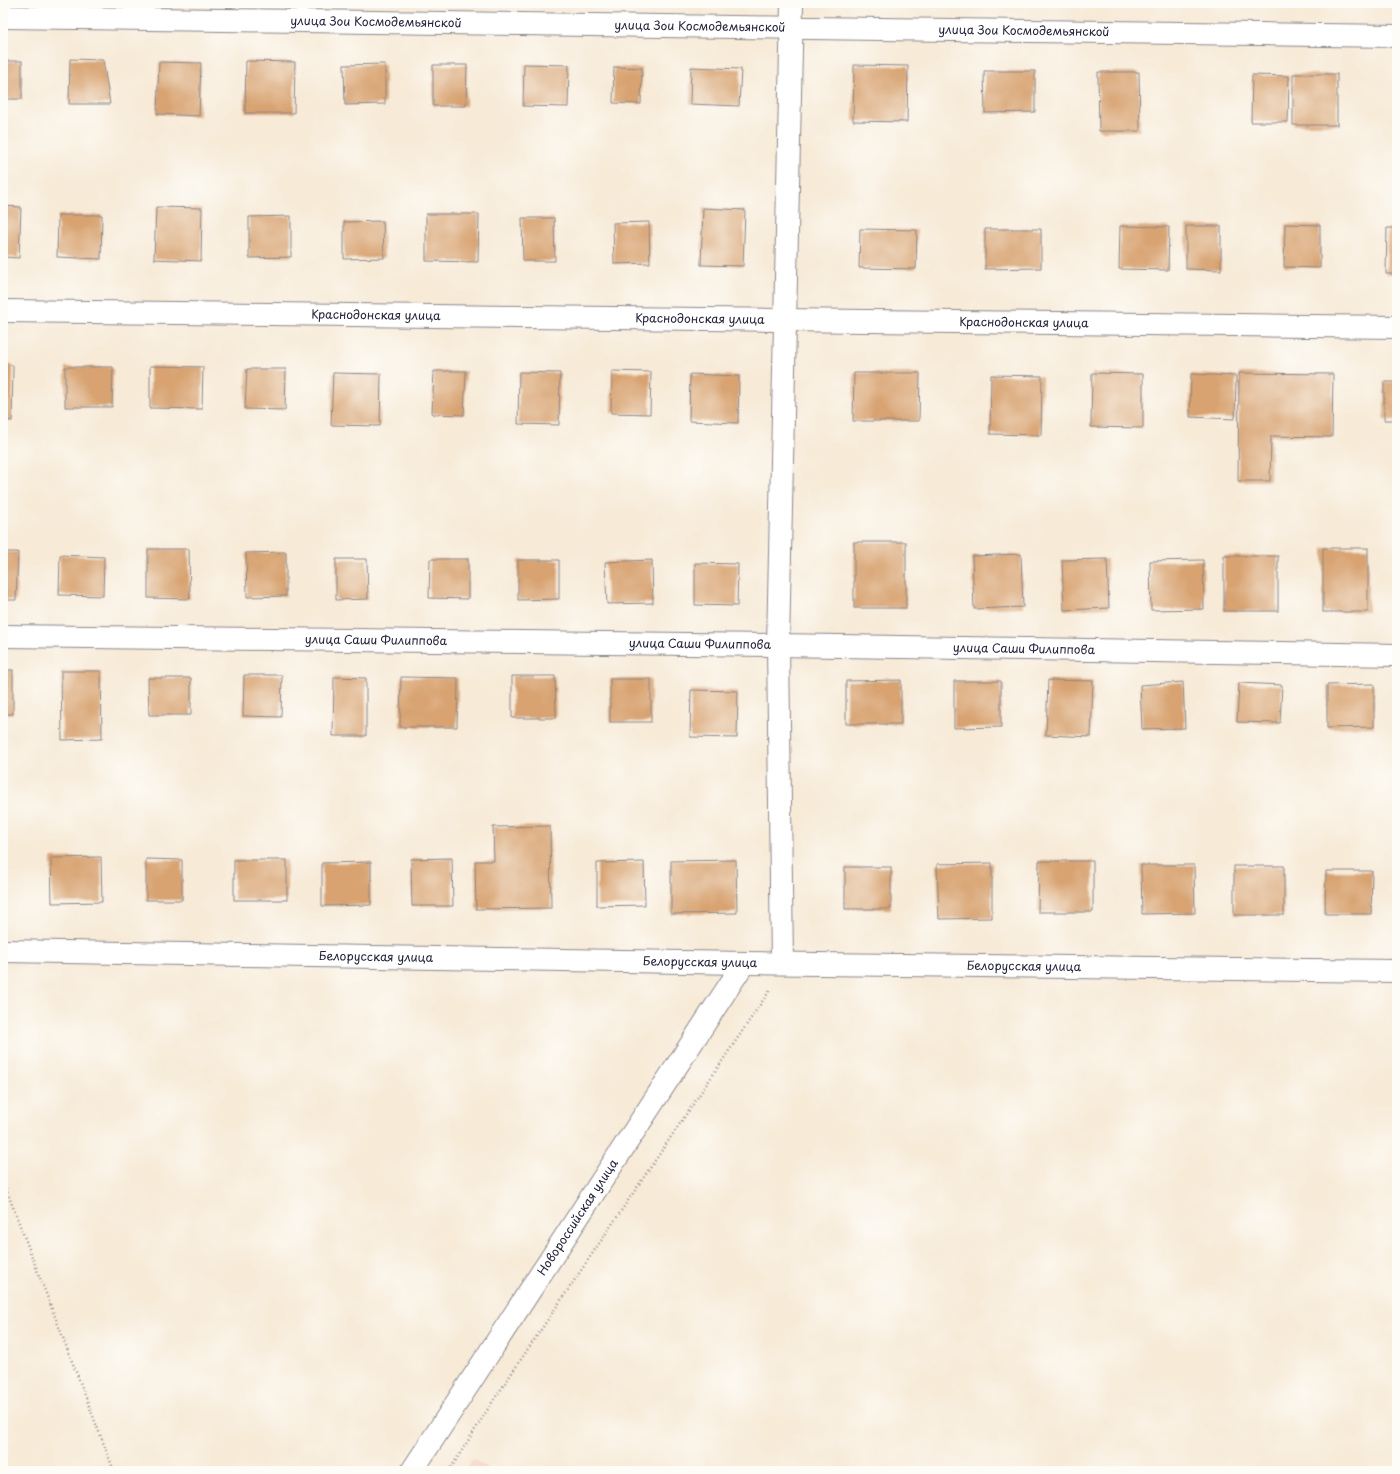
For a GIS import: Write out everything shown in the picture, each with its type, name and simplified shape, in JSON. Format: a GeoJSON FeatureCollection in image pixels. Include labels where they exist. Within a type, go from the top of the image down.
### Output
{"type":"FeatureCollection","features":[{"type":"Feature","properties":{"kind":"street"},"geometry":{"type":"LineString","coordinates":[[785,963],[778,645],[792,3]]}},
{"type":"Feature","properties":{"kind":"street","name":"улица Зои Космодемьянской"},"geometry":{"type":"LineString","coordinates":[[3,17],[1397,36]]}},
{"type":"Feature","properties":{"kind":"street","name":"Краснодонская улица"},"geometry":{"type":"LineString","coordinates":[[3,311],[1397,327]]}},
{"type":"Feature","properties":{"kind":"street","name":"улица Саши Филиппова"},"geometry":{"type":"LineString","coordinates":[[3,636],[778,645],[1397,655]]}},
{"type":"Feature","properties":{"kind":"street","name":"Белорусская улица"},"geometry":{"type":"LineString","coordinates":[[3,952],[1397,971]]}},
{"type":"Feature","properties":{"kind":"street","name":"Новороссийская улица"},"geometry":{"type":"LineString","coordinates":[[412,1471],[744,963]]}},
{"type":"Feature","properties":{"kind":"path"},"geometry":{"type":"LineString","coordinates":[[449,1471],[493,1401],[785,963]]}},
{"type":"Feature","properties":{"kind":"path"},"geometry":{"type":"LineString","coordinates":[[3,1181],[114,1471]]}},
{"type":"Feature","properties":{"kind":"shaded area"},"geometry":{"type":"Polygon","coordinates":[[[473,1459],[492,1471],[465,1471],[473,1459]]]}},
{"type":"Feature","properties":{"kind":"building"},"geometry":{"type":"Polygon","coordinates":[[[70,59],[103,60],[110,104],[69,104],[70,59]]]}},
{"type":"Feature","properties":{"kind":"building"},"geometry":{"type":"Polygon","coordinates":[[[3,61],[22,61],[22,99],[3,99],[3,61]]]}},
{"type":"Feature","properties":{"kind":"building"},"geometry":{"type":"Polygon","coordinates":[[[246,61],[295,62],[294,113],[245,113],[246,61]]]}},
{"type":"Feature","properties":{"kind":"building"},"geometry":{"type":"Polygon","coordinates":[[[159,62],[201,63],[199,116],[157,114],[159,62]]]}},
{"type":"Feature","properties":{"kind":"building"},"geometry":{"type":"Polygon","coordinates":[[[385,64],[385,104],[345,105],[344,65],[385,64]]]}},
{"type":"Feature","properties":{"kind":"building"},"geometry":{"type":"Polygon","coordinates":[[[524,64],[569,65],[568,107],[523,106],[524,64]]]}},
{"type":"Feature","properties":{"kind":"building"},"geometry":{"type":"Polygon","coordinates":[[[433,65],[467,65],[466,106],[433,106],[433,65]]]}},
{"type":"Feature","properties":{"kind":"building"},"geometry":{"type":"Polygon","coordinates":[[[854,65],[908,66],[907,122],[853,121],[854,65]]]}},
{"type":"Feature","properties":{"kind":"building"},"geometry":{"type":"Polygon","coordinates":[[[614,67],[642,68],[641,104],[613,103],[614,67]]]}},
{"type":"Feature","properties":{"kind":"building"},"geometry":{"type":"Polygon","coordinates":[[[691,67],[741,69],[739,106],[690,104],[691,67]]]}},
{"type":"Feature","properties":{"kind":"building"},"geometry":{"type":"Polygon","coordinates":[[[984,71],[1035,71],[1035,112],[985,113],[984,71]]]}},
{"type":"Feature","properties":{"kind":"building"},"geometry":{"type":"Polygon","coordinates":[[[1098,72],[1139,72],[1140,131],[1099,131],[1098,72]]]}},
{"type":"Feature","properties":{"kind":"building"},"geometry":{"type":"Polygon","coordinates":[[[1293,74],[1337,74],[1337,125],[1293,125],[1293,74]]]}},
{"type":"Feature","properties":{"kind":"building"},"geometry":{"type":"Polygon","coordinates":[[[1252,75],[1289,76],[1288,122],[1251,122],[1252,75]]]}},
{"type":"Feature","properties":{"kind":"building"},"geometry":{"type":"Polygon","coordinates":[[[3,206],[21,207],[19,258],[3,257],[3,206]]]}},
{"type":"Feature","properties":{"kind":"building"},"geometry":{"type":"Polygon","coordinates":[[[156,207],[202,208],[201,261],[154,259],[156,207]]]}},
{"type":"Feature","properties":{"kind":"building"},"geometry":{"type":"Polygon","coordinates":[[[703,208],[745,210],[743,266],[701,265],[703,208]]]}},
{"type":"Feature","properties":{"kind":"building"},"geometry":{"type":"Polygon","coordinates":[[[426,214],[479,214],[478,262],[426,261],[426,214]]]}},
{"type":"Feature","properties":{"kind":"building"},"geometry":{"type":"Polygon","coordinates":[[[58,215],[102,215],[101,259],[57,257],[58,215]]]}},
{"type":"Feature","properties":{"kind":"building"},"geometry":{"type":"Polygon","coordinates":[[[291,216],[291,257],[249,258],[249,217],[291,216]]]}},
{"type":"Feature","properties":{"kind":"building"},"geometry":{"type":"Polygon","coordinates":[[[522,218],[554,218],[555,261],[523,261],[522,218]]]}},
{"type":"Feature","properties":{"kind":"building"},"geometry":{"type":"Polygon","coordinates":[[[383,221],[384,258],[344,259],[344,222],[383,221]]]}},
{"type":"Feature","properties":{"kind":"building"},"geometry":{"type":"Polygon","coordinates":[[[649,222],[650,263],[614,264],[613,223],[649,222]]]}},
{"type":"Feature","properties":{"kind":"building"},"geometry":{"type":"Polygon","coordinates":[[[1285,224],[1320,225],[1320,268],[1284,267],[1285,224]]]}},
{"type":"Feature","properties":{"kind":"building"},"geometry":{"type":"Polygon","coordinates":[[[1120,226],[1169,227],[1168,270],[1119,269],[1120,226]]]}},
{"type":"Feature","properties":{"kind":"building"},"geometry":{"type":"Polygon","coordinates":[[[1186,226],[1221,226],[1221,270],[1186,269],[1186,226]]]}},
{"type":"Feature","properties":{"kind":"building"},"geometry":{"type":"Polygon","coordinates":[[[1387,228],[1397,228],[1397,274],[1386,274],[1387,228]]]}},
{"type":"Feature","properties":{"kind":"building"},"geometry":{"type":"Polygon","coordinates":[[[860,229],[917,230],[916,269],[859,268],[860,229]]]}},
{"type":"Feature","properties":{"kind":"building"},"geometry":{"type":"Polygon","coordinates":[[[985,229],[1041,229],[1041,268],[985,269],[985,229]]]}},
{"type":"Feature","properties":{"kind":"building"},"geometry":{"type":"Polygon","coordinates":[[[3,364],[13,365],[12,421],[3,420],[3,364]]]}},
{"type":"Feature","properties":{"kind":"building"},"geometry":{"type":"Polygon","coordinates":[[[150,366],[203,367],[202,409],[150,408],[150,366]]]}},
{"type":"Feature","properties":{"kind":"building"},"geometry":{"type":"Polygon","coordinates":[[[65,367],[113,367],[112,407],[65,407],[65,367]]]}},
{"type":"Feature","properties":{"kind":"building"},"geometry":{"type":"Polygon","coordinates":[[[247,369],[286,369],[285,410],[245,409],[247,369]]]}},
{"type":"Feature","properties":{"kind":"building"},"geometry":{"type":"Polygon","coordinates":[[[434,371],[466,371],[464,415],[432,414],[434,371]]]}},
{"type":"Feature","properties":{"kind":"building"},"geometry":{"type":"Polygon","coordinates":[[[612,371],[651,372],[650,414],[611,413],[612,371]]]}},
{"type":"Feature","properties":{"kind":"building"},"geometry":{"type":"Polygon","coordinates":[[[519,372],[560,373],[559,425],[518,424],[519,372]]]}},
{"type":"Feature","properties":{"kind":"building"},"geometry":{"type":"Polygon","coordinates":[[[333,373],[381,374],[380,426],[331,425],[333,373]]]}},
{"type":"Feature","properties":{"kind":"building"},"geometry":{"type":"Polygon","coordinates":[[[854,373],[920,373],[919,421],[853,421],[854,373]]]}},
{"type":"Feature","properties":{"kind":"building"},"geometry":{"type":"Polygon","coordinates":[[[1092,373],[1143,374],[1143,428],[1091,427],[1092,373]]]}},
{"type":"Feature","properties":{"kind":"building"},"geometry":{"type":"Polygon","coordinates":[[[1239,373],[1333,374],[1332,437],[1271,436],[1270,481],[1238,481],[1239,373]]]}},
{"type":"Feature","properties":{"kind":"building"},"geometry":{"type":"Polygon","coordinates":[[[690,374],[739,376],[738,423],[689,421],[690,374]]]}},
{"type":"Feature","properties":{"kind":"building"},"geometry":{"type":"Polygon","coordinates":[[[1191,374],[1236,376],[1235,419],[1190,417],[1191,374]]]}},
{"type":"Feature","properties":{"kind":"building"},"geometry":{"type":"Polygon","coordinates":[[[991,375],[1042,376],[1041,435],[990,434],[991,375]]]}},
{"type":"Feature","properties":{"kind":"building"},"geometry":{"type":"Polygon","coordinates":[[[1384,382],[1397,382],[1397,420],[1384,420],[1384,382]]]}},
{"type":"Feature","properties":{"kind":"building"},"geometry":{"type":"Polygon","coordinates":[[[854,542],[906,542],[906,608],[854,608],[854,542]]]}},
{"type":"Feature","properties":{"kind":"building"},"geometry":{"type":"Polygon","coordinates":[[[1323,548],[1368,548],[1368,612],[1323,612],[1323,548]]]}},
{"type":"Feature","properties":{"kind":"building"},"geometry":{"type":"Polygon","coordinates":[[[148,549],[189,549],[190,599],[148,598],[148,549]]]}},
{"type":"Feature","properties":{"kind":"building"},"geometry":{"type":"Polygon","coordinates":[[[3,552],[18,552],[16,600],[3,600],[3,552]]]}},
{"type":"Feature","properties":{"kind":"building"},"geometry":{"type":"Polygon","coordinates":[[[286,552],[286,596],[247,597],[246,553],[286,552]]]}},
{"type":"Feature","properties":{"kind":"building"},"geometry":{"type":"Polygon","coordinates":[[[1021,554],[1023,607],[974,609],[972,556],[1021,554]]]}},
{"type":"Feature","properties":{"kind":"building"},"geometry":{"type":"Polygon","coordinates":[[[60,555],[104,557],[103,596],[59,595],[60,555]]]}},
{"type":"Feature","properties":{"kind":"building"},"geometry":{"type":"Polygon","coordinates":[[[1224,556],[1278,556],[1278,611],[1224,611],[1224,556]]]}},
{"type":"Feature","properties":{"kind":"building"},"geometry":{"type":"Polygon","coordinates":[[[336,559],[367,559],[368,599],[336,600],[336,559]]]}},
{"type":"Feature","properties":{"kind":"building"},"geometry":{"type":"Polygon","coordinates":[[[430,559],[468,559],[468,599],[429,598],[430,559]]]}},
{"type":"Feature","properties":{"kind":"building"},"geometry":{"type":"Polygon","coordinates":[[[1107,559],[1109,608],[1064,610],[1062,560],[1107,559]]]}},
{"type":"Feature","properties":{"kind":"building"},"geometry":{"type":"Polygon","coordinates":[[[518,560],[559,560],[559,599],[518,600],[518,560]]]}},
{"type":"Feature","properties":{"kind":"building"},"geometry":{"type":"Polygon","coordinates":[[[652,560],[653,603],[607,604],[605,562],[652,560]]]}},
{"type":"Feature","properties":{"kind":"building"},"geometry":{"type":"Polygon","coordinates":[[[1203,560],[1204,609],[1151,610],[1150,561],[1203,560]]]}},
{"type":"Feature","properties":{"kind":"building"},"geometry":{"type":"Polygon","coordinates":[[[695,563],[738,564],[737,606],[695,605],[695,563]]]}},
{"type":"Feature","properties":{"kind":"building"},"geometry":{"type":"Polygon","coordinates":[[[3,670],[13,670],[13,714],[3,714],[3,670]]]}},
{"type":"Feature","properties":{"kind":"building"},"geometry":{"type":"Polygon","coordinates":[[[61,671],[101,671],[102,739],[62,740],[61,671]]]}},
{"type":"Feature","properties":{"kind":"building"},"geometry":{"type":"Polygon","coordinates":[[[244,675],[282,675],[281,717],[243,716],[244,675]]]}},
{"type":"Feature","properties":{"kind":"building"},"geometry":{"type":"Polygon","coordinates":[[[512,676],[555,676],[556,718],[512,718],[512,676]]]}},
{"type":"Feature","properties":{"kind":"building"},"geometry":{"type":"Polygon","coordinates":[[[334,677],[366,678],[366,736],[333,736],[334,677]]]}},
{"type":"Feature","properties":{"kind":"building"},"geometry":{"type":"Polygon","coordinates":[[[401,677],[458,678],[457,727],[400,727],[401,677]]]}},
{"type":"Feature","properties":{"kind":"building"},"geometry":{"type":"Polygon","coordinates":[[[148,678],[191,678],[191,715],[149,715],[148,678]]]}},
{"type":"Feature","properties":{"kind":"building"},"geometry":{"type":"Polygon","coordinates":[[[610,679],[651,679],[651,722],[610,722],[610,679]]]}},
{"type":"Feature","properties":{"kind":"building"},"geometry":{"type":"Polygon","coordinates":[[[901,680],[901,724],[846,724],[846,681],[901,680]]]}},
{"type":"Feature","properties":{"kind":"building"},"geometry":{"type":"Polygon","coordinates":[[[1048,680],[1093,681],[1091,737],[1046,735],[1048,680]]]}},
{"type":"Feature","properties":{"kind":"building"},"geometry":{"type":"Polygon","coordinates":[[[954,681],[1001,681],[1001,727],[954,728],[954,681]]]}},
{"type":"Feature","properties":{"kind":"building"},"geometry":{"type":"Polygon","coordinates":[[[1183,682],[1185,728],[1142,729],[1140,685],[1183,682]]]}},
{"type":"Feature","properties":{"kind":"building"},"geometry":{"type":"Polygon","coordinates":[[[1239,683],[1282,685],[1280,723],[1237,722],[1239,683]]]}},
{"type":"Feature","properties":{"kind":"building"},"geometry":{"type":"Polygon","coordinates":[[[1374,684],[1374,727],[1327,728],[1327,685],[1374,684]]]}},
{"type":"Feature","properties":{"kind":"building"},"geometry":{"type":"Polygon","coordinates":[[[691,690],[738,691],[737,738],[690,737],[691,690]]]}},
{"type":"Feature","properties":{"kind":"building"},"geometry":{"type":"Polygon","coordinates":[[[550,826],[551,908],[476,909],[475,861],[494,861],[493,827],[550,826]]]}},
{"type":"Feature","properties":{"kind":"building"},"geometry":{"type":"Polygon","coordinates":[[[101,857],[102,902],[52,903],[51,858],[101,857]]]}},
{"type":"Feature","properties":{"kind":"building"},"geometry":{"type":"Polygon","coordinates":[[[452,858],[453,906],[412,906],[411,859],[452,858]]]}},
{"type":"Feature","properties":{"kind":"building"},"geometry":{"type":"Polygon","coordinates":[[[146,859],[182,860],[182,900],[146,900],[146,859]]]}},
{"type":"Feature","properties":{"kind":"building"},"geometry":{"type":"Polygon","coordinates":[[[234,860],[287,860],[287,900],[234,900],[234,860]]]}},
{"type":"Feature","properties":{"kind":"building"},"geometry":{"type":"Polygon","coordinates":[[[736,860],[737,913],[671,914],[671,861],[736,860]]]}},
{"type":"Feature","properties":{"kind":"building"},"geometry":{"type":"Polygon","coordinates":[[[1039,861],[1093,861],[1093,912],[1038,912],[1039,861]]]}},
{"type":"Feature","properties":{"kind":"building"},"geometry":{"type":"Polygon","coordinates":[[[371,862],[371,905],[322,906],[322,863],[371,862]]]}},
{"type":"Feature","properties":{"kind":"building"},"geometry":{"type":"Polygon","coordinates":[[[644,862],[645,905],[597,906],[597,863],[644,862]]]}},
{"type":"Feature","properties":{"kind":"building"},"geometry":{"type":"Polygon","coordinates":[[[992,863],[992,918],[939,919],[937,864],[992,863]]]}},
{"type":"Feature","properties":{"kind":"building"},"geometry":{"type":"Polygon","coordinates":[[[1141,865],[1194,865],[1195,913],[1142,914],[1141,865]]]}},
{"type":"Feature","properties":{"kind":"building"},"geometry":{"type":"Polygon","coordinates":[[[1234,866],[1284,866],[1284,915],[1234,915],[1234,866]]]}},
{"type":"Feature","properties":{"kind":"building"},"geometry":{"type":"Polygon","coordinates":[[[845,867],[891,867],[891,909],[845,909],[845,867]]]}},
{"type":"Feature","properties":{"kind":"building"},"geometry":{"type":"Polygon","coordinates":[[[1326,871],[1372,871],[1371,914],[1325,914],[1326,871]]]}}]}
